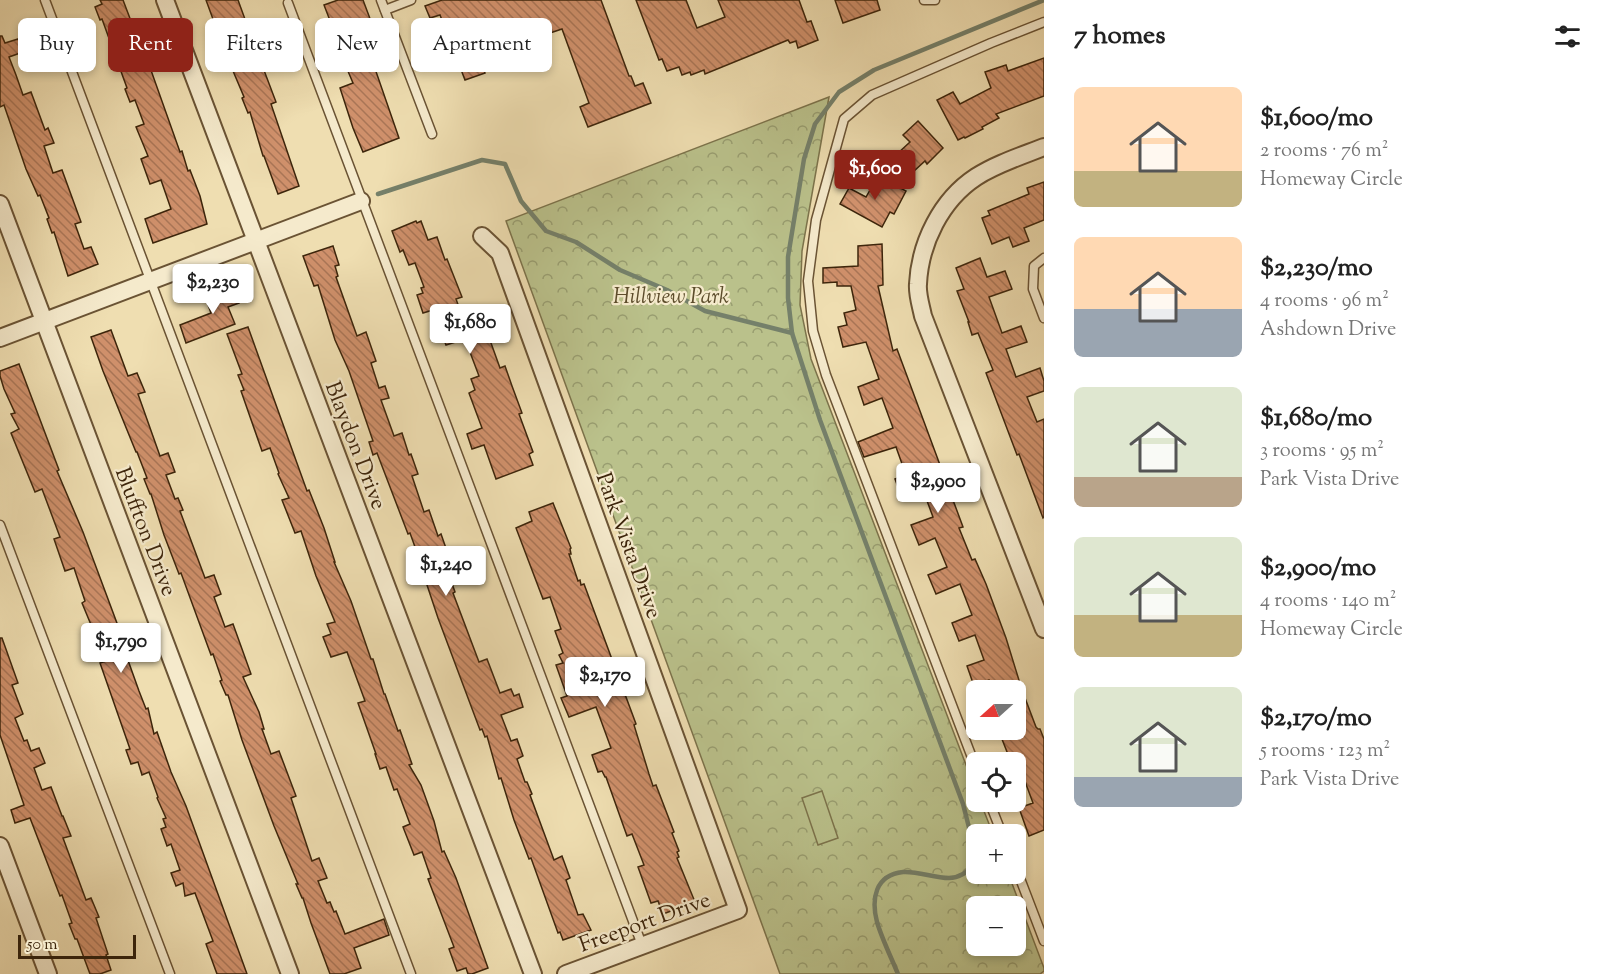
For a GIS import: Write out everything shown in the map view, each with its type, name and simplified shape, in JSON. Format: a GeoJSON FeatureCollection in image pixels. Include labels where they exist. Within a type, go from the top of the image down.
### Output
{"type":"FeatureCollection","features":[{"type":"Feature","properties":{"kind":"street","name":"Blaydon Drive"},"geometry":{"type":"LineString","coordinates":[[165,0],[533,974]]}},
{"type":"Feature","properties":{"kind":"street"},"geometry":{"type":"LineString","coordinates":[[1044,147],[976,177],[952,197],[931,230],[922,256],[917,286],[923,316],[1044,629]]}},
{"type":"Feature","properties":{"kind":"street"},"geometry":{"type":"LineString","coordinates":[[0,338],[361,201]]}},
{"type":"Feature","properties":{"kind":"street","name":"Bluffton Drive"},"geometry":{"type":"LineString","coordinates":[[0,204],[290,974]]}},
{"type":"Feature","properties":{"kind":"street","name":"Park Vista Drive"},"geometry":{"type":"LineString","coordinates":[[482,236],[501,253],[738,910]]}},
{"type":"Feature","properties":{"kind":"street"},"geometry":{"type":"LineString","coordinates":[[0,846],[48,974]]}},
{"type":"Feature","properties":{"kind":"street","name":"Freeport Drive"},"geometry":{"type":"LineString","coordinates":[[566,974],[738,910]]}},
{"type":"Feature","properties":{"kind":"lane"},"geometry":{"type":"LineString","coordinates":[[45,0],[411,974]]}},
{"type":"Feature","properties":{"kind":"lane"},"geometry":{"type":"LineString","coordinates":[[381,0],[432,134]]}},
{"type":"Feature","properties":{"kind":"lane"},"geometry":{"type":"LineString","coordinates":[[385,10],[411,0]]}},
{"type":"Feature","properties":{"kind":"lane"},"geometry":{"type":"LineString","coordinates":[[924,0],[935,0]]}},
{"type":"Feature","properties":{"kind":"lane"},"geometry":{"type":"LineString","coordinates":[[288,3],[642,945]]}},
{"type":"Feature","properties":{"kind":"lane"},"geometry":{"type":"LineString","coordinates":[[970,752],[826,375],[813,332],[807,281],[816,220],[844,119],[872,95],[1044,22]]}},
{"type":"Feature","properties":{"kind":"lane"},"geometry":{"type":"LineString","coordinates":[[1044,258],[1034,266],[1033,289],[1044,318]]}},
{"type":"Feature","properties":{"kind":"lane"},"geometry":{"type":"LineString","coordinates":[[0,525],[170,974]]}},
{"type":"Feature","properties":{"kind":"lane"},"geometry":{"type":"LineString","coordinates":[[1022,884],[1044,941]]}},
{"type":"Feature","properties":{"kind":"green space","name":"Hillview Park"},"geometry":{"type":"Polygon","coordinates":[[[829,97],[802,251],[800,305],[811,359],[966,765],[966,812],[984,812],[989,824],[966,824],[966,884],[1012,884],[1017,896],[966,896],[966,956],[1026,956],[1026,920],[1044,971],[1040,974],[780,974],[506,221],[829,97]]]}},
{"type":"Feature","properties":{"kind":"green space"},"geometry":{"type":"Polygon","coordinates":[[[822,791],[838,838],[818,845],[802,798],[822,791]]]}},
{"type":"Feature","properties":{"kind":"building"},"geometry":{"type":"Polygon","coordinates":[[[100,0],[123,0],[130,18],[108,18],[108,36],[95,7],[102,4],[100,0]]]}},
{"type":"Feature","properties":{"kind":"building"},"geometry":{"type":"Polygon","coordinates":[[[206,0],[238,0],[245,18],[213,18],[206,0]]]}},
{"type":"Feature","properties":{"kind":"building"},"geometry":{"type":"Polygon","coordinates":[[[338,0],[363,0],[370,18],[329,18],[324,5],[338,0]]]}},
{"type":"Feature","properties":{"kind":"building"},"geometry":{"type":"Polygon","coordinates":[[[442,0],[601,0],[629,76],[635,86],[643,83],[651,103],[588,127],[580,107],[589,103],[562,29],[552,32],[552,18],[441,18],[440,15],[430,18],[425,6],[442,0]]]}},
{"type":"Feature","properties":{"kind":"building"},"geometry":{"type":"Polygon","coordinates":[[[636,0],[686,0],[697,28],[725,17],[718,0],[799,0],[807,22],[811,21],[818,40],[798,48],[796,41],[790,43],[788,40],[705,74],[704,70],[691,75],[690,72],[682,75],[679,67],[667,71],[662,59],[659,60],[636,0]]]}},
{"type":"Feature","properties":{"kind":"building"},"geometry":{"type":"Polygon","coordinates":[[[835,0],[877,0],[880,10],[843,23],[835,0]]]}},
{"type":"Feature","properties":{"kind":"building"},"geometry":{"type":"Polygon","coordinates":[[[0,36],[2,36],[5,43],[18,39],[18,54],[9,57],[23,95],[31,92],[45,130],[48,128],[54,143],[44,146],[53,173],[62,170],[81,222],[75,224],[84,249],[91,247],[98,264],[68,276],[54,232],[52,233],[47,219],[49,218],[26,169],[4,105],[0,107],[0,36]]]}},
{"type":"Feature","properties":{"kind":"building"},"geometry":{"type":"Polygon","coordinates":[[[1044,58],[1044,96],[996,114],[999,118],[982,127],[983,129],[958,140],[937,100],[953,92],[960,104],[991,88],[985,72],[1006,65],[1008,71],[1044,58]]]}},
{"type":"Feature","properties":{"kind":"building"},"geometry":{"type":"Polygon","coordinates":[[[121,72],[152,72],[180,152],[182,151],[188,171],[190,170],[200,196],[207,224],[153,243],[145,219],[171,209],[161,180],[150,184],[141,159],[148,156],[136,127],[144,124],[135,100],[130,102],[125,89],[127,88],[121,72]]]}},
{"type":"Feature","properties":{"kind":"building"},"geometry":{"type":"Polygon","coordinates":[[[233,72],[265,72],[276,102],[271,104],[299,186],[278,194],[263,156],[250,112],[248,113],[242,98],[244,97],[233,72]]]}},
{"type":"Feature","properties":{"kind":"building"},"geometry":{"type":"Polygon","coordinates":[[[348,72],[376,72],[399,138],[363,152],[340,88],[353,83],[348,72]]]}},
{"type":"Feature","properties":{"kind":"building"},"geometry":{"type":"Polygon","coordinates":[[[462,72],[485,72],[485,73],[465,80],[462,72]]]}},
{"type":"Feature","properties":{"kind":"building"},"geometry":{"type":"Polygon","coordinates":[[[918,121],[943,148],[927,164],[925,161],[913,172],[897,154],[910,142],[903,135],[918,121]]]}},
{"type":"Feature","properties":{"kind":"building"},"geometry":{"type":"Polygon","coordinates":[[[878,176],[906,191],[894,214],[890,212],[882,227],[840,204],[849,188],[866,197],[878,176]]]}},
{"type":"Feature","properties":{"kind":"building"},"geometry":{"type":"Polygon","coordinates":[[[1044,182],[1044,220],[1024,228],[1029,241],[1013,247],[1009,237],[992,244],[982,218],[990,215],[988,211],[1029,194],[1027,188],[1044,182]]]}},
{"type":"Feature","properties":{"kind":"building"},"geometry":{"type":"Polygon","coordinates":[[[416,221],[417,223],[421,221],[428,240],[437,237],[462,297],[456,299],[465,324],[482,318],[500,368],[505,366],[522,413],[519,414],[533,452],[529,454],[533,465],[496,479],[484,445],[472,449],[467,434],[482,428],[469,393],[475,390],[471,379],[479,376],[465,339],[446,345],[433,310],[423,313],[417,295],[423,293],[421,288],[424,287],[415,263],[409,265],[403,250],[400,252],[392,231],[416,221]]]}},
{"type":"Feature","properties":{"kind":"building"},"geometry":{"type":"Polygon","coordinates":[[[882,244],[883,285],[878,286],[893,351],[897,349],[963,527],[959,528],[972,560],[975,559],[986,584],[1019,680],[972,680],[967,666],[984,660],[975,635],[959,641],[952,623],[972,615],[960,584],[936,594],[928,575],[947,567],[935,538],[919,545],[911,525],[933,517],[923,490],[902,498],[895,479],[906,475],[896,447],[864,457],[858,442],[893,428],[882,398],[864,405],[858,387],[879,379],[866,342],[843,347],[838,327],[847,325],[844,313],[856,310],[851,286],[837,286],[837,282],[823,283],[823,268],[858,266],[858,246],[882,244]]]}},
{"type":"Feature","properties":{"kind":"building"},"geometry":{"type":"Polygon","coordinates":[[[333,246],[339,265],[335,266],[338,276],[336,277],[357,336],[366,332],[376,361],[371,363],[379,388],[385,386],[389,398],[381,400],[394,436],[402,433],[409,455],[411,454],[418,474],[412,476],[424,512],[429,510],[438,536],[441,534],[448,554],[440,557],[448,582],[451,581],[455,592],[453,593],[479,662],[487,659],[500,693],[511,689],[514,696],[519,694],[523,707],[501,715],[511,741],[517,739],[523,756],[517,759],[532,794],[530,795],[554,860],[562,856],[570,878],[566,880],[578,915],[583,914],[591,930],[563,940],[560,932],[558,933],[531,858],[529,859],[514,820],[487,736],[485,737],[482,729],[480,730],[418,562],[420,561],[410,533],[408,534],[377,453],[373,455],[369,442],[373,441],[349,371],[335,340],[318,285],[314,286],[303,256],[333,246]]]}},
{"type":"Feature","properties":{"kind":"building"},"geometry":{"type":"Polygon","coordinates":[[[980,258],[987,277],[1005,271],[1012,289],[989,297],[1002,333],[1021,326],[1027,342],[1006,349],[1016,377],[1040,368],[1044,381],[1044,391],[1027,397],[1037,422],[1044,419],[1043,518],[986,373],[993,370],[978,333],[972,335],[957,291],[964,289],[956,268],[980,258]]]}},
{"type":"Feature","properties":{"kind":"building"},"geometry":{"type":"Polygon","coordinates":[[[232,284],[239,303],[228,307],[235,324],[186,343],[180,325],[211,313],[204,294],[232,284]]]}},
{"type":"Feature","properties":{"kind":"building"},"geometry":{"type":"Polygon","coordinates":[[[248,327],[307,491],[309,490],[324,528],[334,562],[351,601],[371,659],[373,659],[398,731],[400,730],[412,764],[409,765],[421,785],[442,852],[444,851],[456,878],[488,968],[472,974],[468,974],[466,968],[457,971],[449,949],[454,947],[428,879],[431,878],[422,852],[414,855],[403,827],[410,824],[397,789],[394,790],[386,767],[380,769],[358,703],[365,701],[347,652],[331,657],[323,637],[331,634],[327,624],[335,622],[301,531],[295,533],[282,500],[289,498],[270,448],[262,451],[241,391],[244,390],[238,375],[242,374],[227,334],[248,327]]]}},
{"type":"Feature","properties":{"kind":"building"},"geometry":{"type":"Polygon","coordinates":[[[111,330],[128,376],[137,373],[145,392],[138,394],[160,456],[168,453],[175,472],[166,475],[175,499],[178,498],[183,510],[180,511],[205,578],[214,575],[221,594],[214,597],[225,627],[233,624],[251,674],[243,677],[259,712],[271,754],[279,751],[296,796],[291,798],[312,861],[319,858],[327,878],[318,881],[327,903],[330,902],[334,912],[336,911],[345,934],[384,919],[389,935],[354,948],[361,968],[344,974],[330,974],[242,740],[228,695],[220,681],[222,680],[213,654],[211,655],[181,573],[179,574],[164,535],[144,479],[147,478],[91,337],[111,330]]]}},
{"type":"Feature","properties":{"kind":"building"},"geometry":{"type":"Polygon","coordinates":[[[19,364],[59,470],[57,471],[83,532],[121,634],[119,635],[139,691],[146,709],[148,708],[154,734],[157,732],[186,806],[247,974],[217,974],[206,944],[213,941],[195,893],[185,896],[183,883],[176,886],[171,873],[180,870],[171,844],[167,846],[161,829],[166,827],[163,819],[166,818],[149,772],[142,775],[138,762],[131,764],[126,750],[130,749],[100,663],[106,661],[82,603],[85,601],[74,568],[65,571],[54,539],[60,537],[42,489],[35,492],[11,433],[19,429],[11,414],[15,413],[4,389],[0,371],[19,364]]]}},
{"type":"Feature","properties":{"kind":"building"},"geometry":{"type":"Polygon","coordinates":[[[553,503],[571,548],[571,554],[569,554],[578,581],[580,580],[581,585],[584,584],[636,724],[634,725],[649,774],[653,786],[656,785],[674,832],[672,833],[679,851],[677,858],[695,902],[663,914],[658,901],[651,903],[638,867],[644,865],[632,834],[627,836],[606,777],[602,771],[598,772],[592,755],[611,748],[596,707],[569,717],[561,698],[567,696],[556,665],[563,663],[559,655],[563,653],[555,631],[561,629],[550,597],[543,599],[516,528],[532,521],[529,512],[553,503]]]}},
{"type":"Feature","properties":{"kind":"building"},"geometry":{"type":"Polygon","coordinates":[[[0,638],[2,638],[18,683],[12,685],[23,714],[15,718],[24,741],[27,740],[31,751],[39,748],[45,763],[34,768],[42,790],[51,787],[71,836],[63,838],[86,900],[91,898],[99,917],[96,918],[111,970],[100,974],[90,974],[69,924],[72,923],[62,895],[60,896],[30,818],[15,823],[11,810],[24,805],[0,735],[0,638]]]}},
{"type":"Feature","properties":{"kind":"building"},"geometry":{"type":"Polygon","coordinates":[[[1026,701],[1036,727],[1040,729],[1044,739],[1044,830],[1029,836],[1020,812],[1026,812],[1026,806],[1033,803],[1026,784],[1026,752],[1007,752],[1002,740],[1026,740],[1026,701]]]}},
{"type":"Feature","properties":{"kind":"waterway"},"geometry":{"type":"LineString","coordinates":[[968,824],[963,804],[820,420],[792,333],[788,298],[788,257],[804,159],[815,124],[839,92],[874,70],[1044,0]]}},
{"type":"Feature","properties":{"kind":"waterway"},"geometry":{"type":"LineString","coordinates":[[378,194],[482,160],[505,164],[521,201],[546,231],[576,242],[620,270],[667,290],[705,311],[792,333]]}},
{"type":"Feature","properties":{"kind":"waterway"},"geometry":{"type":"LineString","coordinates":[[898,974],[881,935],[875,913],[875,897],[881,883],[886,878],[903,872],[943,878],[953,878],[966,873]]}}]}
